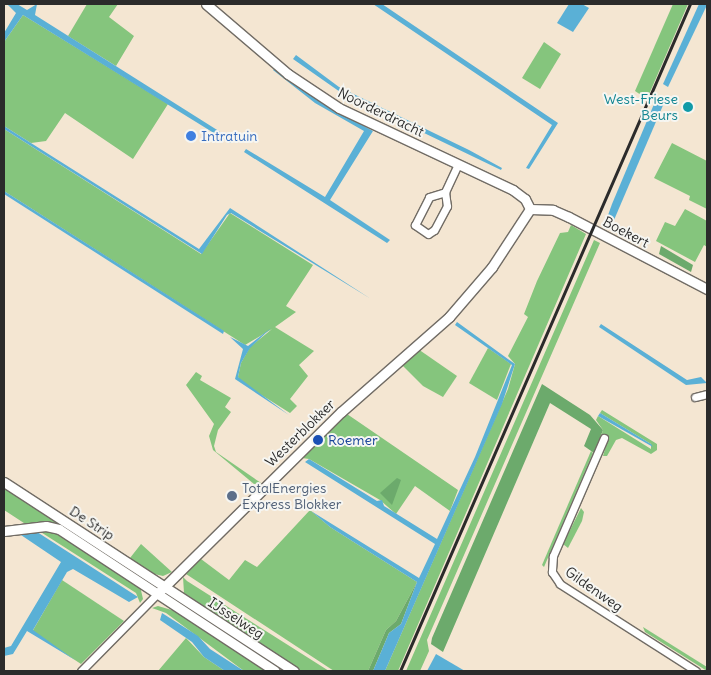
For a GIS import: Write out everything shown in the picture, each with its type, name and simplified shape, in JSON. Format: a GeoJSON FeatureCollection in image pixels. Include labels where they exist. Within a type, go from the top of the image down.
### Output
{"type":"FeatureCollection","features":[{"type":"Feature","properties":{"kind":"street","name":"Noorderdracht"},"geometry":{"type":"LineString","coordinates":[[206,4],[288,74],[339,108],[513,190],[525,199],[530,209]]}},
{"type":"Feature","properties":{"kind":"street"},"geometry":{"type":"LineString","coordinates":[[446,192],[429,197],[415,225],[428,234],[434,230],[447,206],[446,192],[458,164]]}},
{"type":"Feature","properties":{"kind":"street","name":"Boekert"},"geometry":{"type":"LineString","coordinates":[[530,209],[552,210],[569,217],[707,289]]}},
{"type":"Feature","properties":{"kind":"street","name":"Westerblokker"},"geometry":{"type":"LineString","coordinates":[[81,671],[341,412],[449,317],[492,267],[530,209]]}},
{"type":"Feature","properties":{"kind":"street"},"geometry":{"type":"LineString","coordinates":[[695,397],[707,394]]}},
{"type":"Feature","properties":{"kind":"street","name":"Gildenweg"},"geometry":{"type":"LineString","coordinates":[[604,438],[553,556],[552,572],[560,584],[696,671]]}},
{"type":"Feature","properties":{"kind":"street","name":"De Strip"},"geometry":{"type":"LineString","coordinates":[[4,482],[164,587]]}},
{"type":"Feature","properties":{"kind":"street","name":"De Strip"},"geometry":{"type":"LineString","coordinates":[[7,531],[33,526],[59,530],[157,594]]}},
{"type":"Feature","properties":{"kind":"street","name":"IJsselweg"},"geometry":{"type":"LineString","coordinates":[[164,587],[294,671]]}},
{"type":"Feature","properties":{"kind":"street","name":"IJsselweg"},"geometry":{"type":"LineString","coordinates":[[157,594],[275,671]]}},
{"type":"Feature","properties":{"kind":"green space"},"geometry":{"type":"Polygon","coordinates":[[[87,4],[118,4],[109,17],[134,36],[116,66],[68,36],[87,4]]]}},
{"type":"Feature","properties":{"kind":"green space"},"geometry":{"type":"Polygon","coordinates":[[[673,4],[688,4],[647,99],[635,91],[673,4]]]}},
{"type":"Feature","properties":{"kind":"green space"},"geometry":{"type":"Polygon","coordinates":[[[23,15],[168,104],[133,159],[65,113],[46,141],[31,143],[4,126],[4,42],[23,15]]]}},
{"type":"Feature","properties":{"kind":"green space"},"geometry":{"type":"Polygon","coordinates":[[[544,42],[561,54],[540,89],[522,78],[544,42]]]}},
{"type":"Feature","properties":{"kind":"green space"},"geometry":{"type":"Polygon","coordinates":[[[4,129],[201,254],[230,213],[313,265],[286,306],[296,312],[275,327],[314,351],[299,365],[308,376],[290,399],[297,406],[290,413],[241,382],[238,377],[241,363],[250,347],[272,329],[245,345],[4,191],[4,129]]]}},
{"type":"Feature","properties":{"kind":"green space"},"geometry":{"type":"Polygon","coordinates":[[[672,143],[707,161],[707,209],[689,200],[690,196],[654,178],[672,143]]]}},
{"type":"Feature","properties":{"kind":"green space"},"geometry":{"type":"Polygon","coordinates":[[[685,209],[707,221],[707,247],[704,245],[695,262],[656,241],[665,222],[675,226],[685,209]]]}},
{"type":"Feature","properties":{"kind":"green space"},"geometry":{"type":"Polygon","coordinates":[[[571,225],[586,234],[398,671],[385,671],[508,389],[515,364],[508,356],[528,317],[524,314],[537,281],[560,233],[568,232],[571,225]]]}},
{"type":"Feature","properties":{"kind":"green space"},"geometry":{"type":"Polygon","coordinates":[[[594,240],[600,243],[427,640],[429,651],[420,671],[406,671],[594,240]]]}},
{"type":"Feature","properties":{"kind":"green space"},"geometry":{"type":"Polygon","coordinates":[[[661,246],[693,265],[691,272],[659,254],[661,246]]]}},
{"type":"Feature","properties":{"kind":"green space"},"geometry":{"type":"Polygon","coordinates":[[[488,348],[511,364],[497,400],[469,383],[488,348]]]}},
{"type":"Feature","properties":{"kind":"green space"},"geometry":{"type":"Polygon","coordinates":[[[418,349],[457,376],[443,397],[423,386],[401,364],[418,349]]]}},
{"type":"Feature","properties":{"kind":"green space"},"geometry":{"type":"Polygon","coordinates":[[[196,372],[202,376],[200,380],[231,398],[225,407],[231,412],[218,430],[214,446],[216,452],[261,483],[254,484],[213,450],[209,436],[214,424],[186,385],[196,372]]]}},
{"type":"Feature","properties":{"kind":"green space"},"geometry":{"type":"Polygon","coordinates":[[[542,384],[590,415],[603,430],[594,453],[584,446],[591,429],[550,403],[443,652],[431,644],[432,638],[542,384]]]}},
{"type":"Feature","properties":{"kind":"green space"},"geometry":{"type":"Polygon","coordinates":[[[602,410],[657,444],[657,450],[651,454],[622,438],[616,440],[607,456],[603,456],[608,439],[601,436],[603,430],[596,420],[598,416],[651,449],[651,444],[600,413],[602,410]]]}},
{"type":"Feature","properties":{"kind":"green space"},"geometry":{"type":"Polygon","coordinates":[[[347,414],[458,490],[450,511],[415,486],[396,514],[380,500],[309,459],[302,458],[347,414]]]}},
{"type":"Feature","properties":{"kind":"green space"},"geometry":{"type":"Polygon","coordinates":[[[591,451],[593,453],[544,567],[542,565],[591,451]]]}},
{"type":"Feature","properties":{"kind":"green space"},"geometry":{"type":"Polygon","coordinates":[[[4,476],[130,558],[141,544],[172,572],[163,576],[150,573],[4,480],[4,476]]]}},
{"type":"Feature","properties":{"kind":"green space"},"geometry":{"type":"Polygon","coordinates":[[[397,478],[401,480],[392,505],[380,493],[397,478]]]}},
{"type":"Feature","properties":{"kind":"green space"},"geometry":{"type":"Polygon","coordinates":[[[4,485],[148,579],[145,581],[61,527],[27,525],[4,510],[4,485]]]}},
{"type":"Feature","properties":{"kind":"green space"},"geometry":{"type":"Polygon","coordinates":[[[581,508],[584,512],[582,521],[568,548],[563,544],[581,508]]]}},
{"type":"Feature","properties":{"kind":"green space"},"geometry":{"type":"Polygon","coordinates":[[[310,510],[330,527],[417,582],[396,621],[386,630],[368,671],[334,671],[186,574],[201,559],[229,580],[245,560],[257,567],[310,510]]]}},
{"type":"Feature","properties":{"kind":"green space"},"geometry":{"type":"Polygon","coordinates":[[[36,529],[56,532],[140,586],[143,599],[140,603],[136,593],[36,529]]]}},
{"type":"Feature","properties":{"kind":"green space"},"geometry":{"type":"Polygon","coordinates":[[[183,577],[329,671],[298,671],[184,593],[183,577]]]}},
{"type":"Feature","properties":{"kind":"green space"},"geometry":{"type":"Polygon","coordinates":[[[62,580],[124,621],[81,664],[32,632],[62,580]]]}},
{"type":"Feature","properties":{"kind":"green space"},"geometry":{"type":"Polygon","coordinates":[[[417,582],[401,624],[389,633],[373,671],[368,671],[386,630],[396,621],[417,582]]]}},
{"type":"Feature","properties":{"kind":"green space"},"geometry":{"type":"Polygon","coordinates":[[[158,606],[182,613],[271,671],[244,671],[166,613],[152,608],[158,606]]]}},
{"type":"Feature","properties":{"kind":"green space"},"geometry":{"type":"Polygon","coordinates":[[[643,627],[707,667],[707,671],[645,632],[643,627]]]}},
{"type":"Feature","properties":{"kind":"green space"},"geometry":{"type":"Polygon","coordinates":[[[186,638],[204,657],[225,671],[158,671],[186,638]]]}},
{"type":"Feature","properties":{"kind":"water"},"geometry":{"type":"Polygon","coordinates":[[[7,4],[17,4],[27,10],[37,4],[35,15],[233,140],[230,143],[23,15],[4,42],[4,33],[16,13],[7,4]]]}},
{"type":"Feature","properties":{"kind":"water"},"geometry":{"type":"Polygon","coordinates":[[[373,4],[382,4],[558,123],[529,169],[526,168],[552,125],[373,4]]]}},
{"type":"Feature","properties":{"kind":"water"},"geometry":{"type":"Polygon","coordinates":[[[569,4],[582,4],[589,8],[573,32],[557,23],[569,4]]]}},
{"type":"Feature","properties":{"kind":"water"},"geometry":{"type":"Polygon","coordinates":[[[699,4],[707,5],[668,87],[663,84],[699,4]]]}},
{"type":"Feature","properties":{"kind":"water"},"geometry":{"type":"Polygon","coordinates":[[[296,55],[339,87],[469,150],[502,168],[501,170],[343,94],[293,59],[296,55]]]}},
{"type":"Feature","properties":{"kind":"water"},"geometry":{"type":"Polygon","coordinates":[[[275,68],[323,104],[373,131],[330,200],[390,240],[387,243],[244,152],[246,149],[325,197],[364,131],[315,103],[273,70],[275,68]]]}},
{"type":"Feature","properties":{"kind":"water"},"geometry":{"type":"Polygon","coordinates":[[[657,97],[664,99],[664,103],[614,220],[610,220],[607,218],[612,204],[657,97]]]}},
{"type":"Feature","properties":{"kind":"water"},"geometry":{"type":"Polygon","coordinates":[[[4,126],[199,249],[230,208],[371,299],[231,213],[227,215],[202,254],[4,129],[4,126]]]}},
{"type":"Feature","properties":{"kind":"water"},"geometry":{"type":"Polygon","coordinates":[[[4,191],[224,331],[223,334],[4,194],[4,191]]]}},
{"type":"Feature","properties":{"kind":"water"},"geometry":{"type":"Polygon","coordinates":[[[457,322],[515,364],[502,404],[385,671],[373,671],[389,633],[401,624],[417,582],[330,527],[311,511],[419,578],[435,544],[305,462],[309,459],[377,501],[382,500],[384,506],[437,539],[475,457],[512,365],[455,325],[457,322]]]}},
{"type":"Feature","properties":{"kind":"water"},"geometry":{"type":"Polygon","coordinates":[[[601,324],[687,380],[701,377],[707,383],[686,385],[599,327],[601,324]]]}},
{"type":"Feature","properties":{"kind":"water"},"geometry":{"type":"Polygon","coordinates":[[[271,328],[250,348],[241,363],[238,377],[289,415],[235,379],[243,349],[230,337],[248,346],[271,328]]]}},
{"type":"Feature","properties":{"kind":"water"},"geometry":{"type":"Polygon","coordinates":[[[600,413],[651,444],[653,447],[598,416],[600,413]]]}},
{"type":"Feature","properties":{"kind":"water"},"geometry":{"type":"Polygon","coordinates":[[[34,530],[138,597],[129,602],[73,569],[67,572],[33,630],[75,660],[27,631],[13,654],[4,656],[4,648],[11,646],[61,562],[18,533],[34,530]]]}},
{"type":"Feature","properties":{"kind":"water"},"geometry":{"type":"Polygon","coordinates":[[[162,613],[198,636],[210,649],[244,671],[225,671],[204,657],[192,642],[160,620],[162,613]]]}},
{"type":"Feature","properties":{"kind":"water"},"geometry":{"type":"Polygon","coordinates":[[[436,654],[465,671],[427,671],[436,654]]]}},
{"type":"Feature","properties":{"kind":"railway"},"geometry":{"type":"LineString","coordinates":[[400,671],[690,4]]}},
{"type":"Feature","properties":{"kind":"place","name":"West-Friese Beurs"},"geometry":{"type":"Point","coordinates":[688,107]}},
{"type":"Feature","properties":{"kind":"place","name":"Intratuin"},"geometry":{"type":"Point","coordinates":[191,136]}},
{"type":"Feature","properties":{"kind":"place","name":"Roemer"},"geometry":{"type":"Point","coordinates":[318,440]}},
{"type":"Feature","properties":{"kind":"place","name":"TotalEnergies Express Blokker"},"geometry":{"type":"Point","coordinates":[232,496]}}]}
